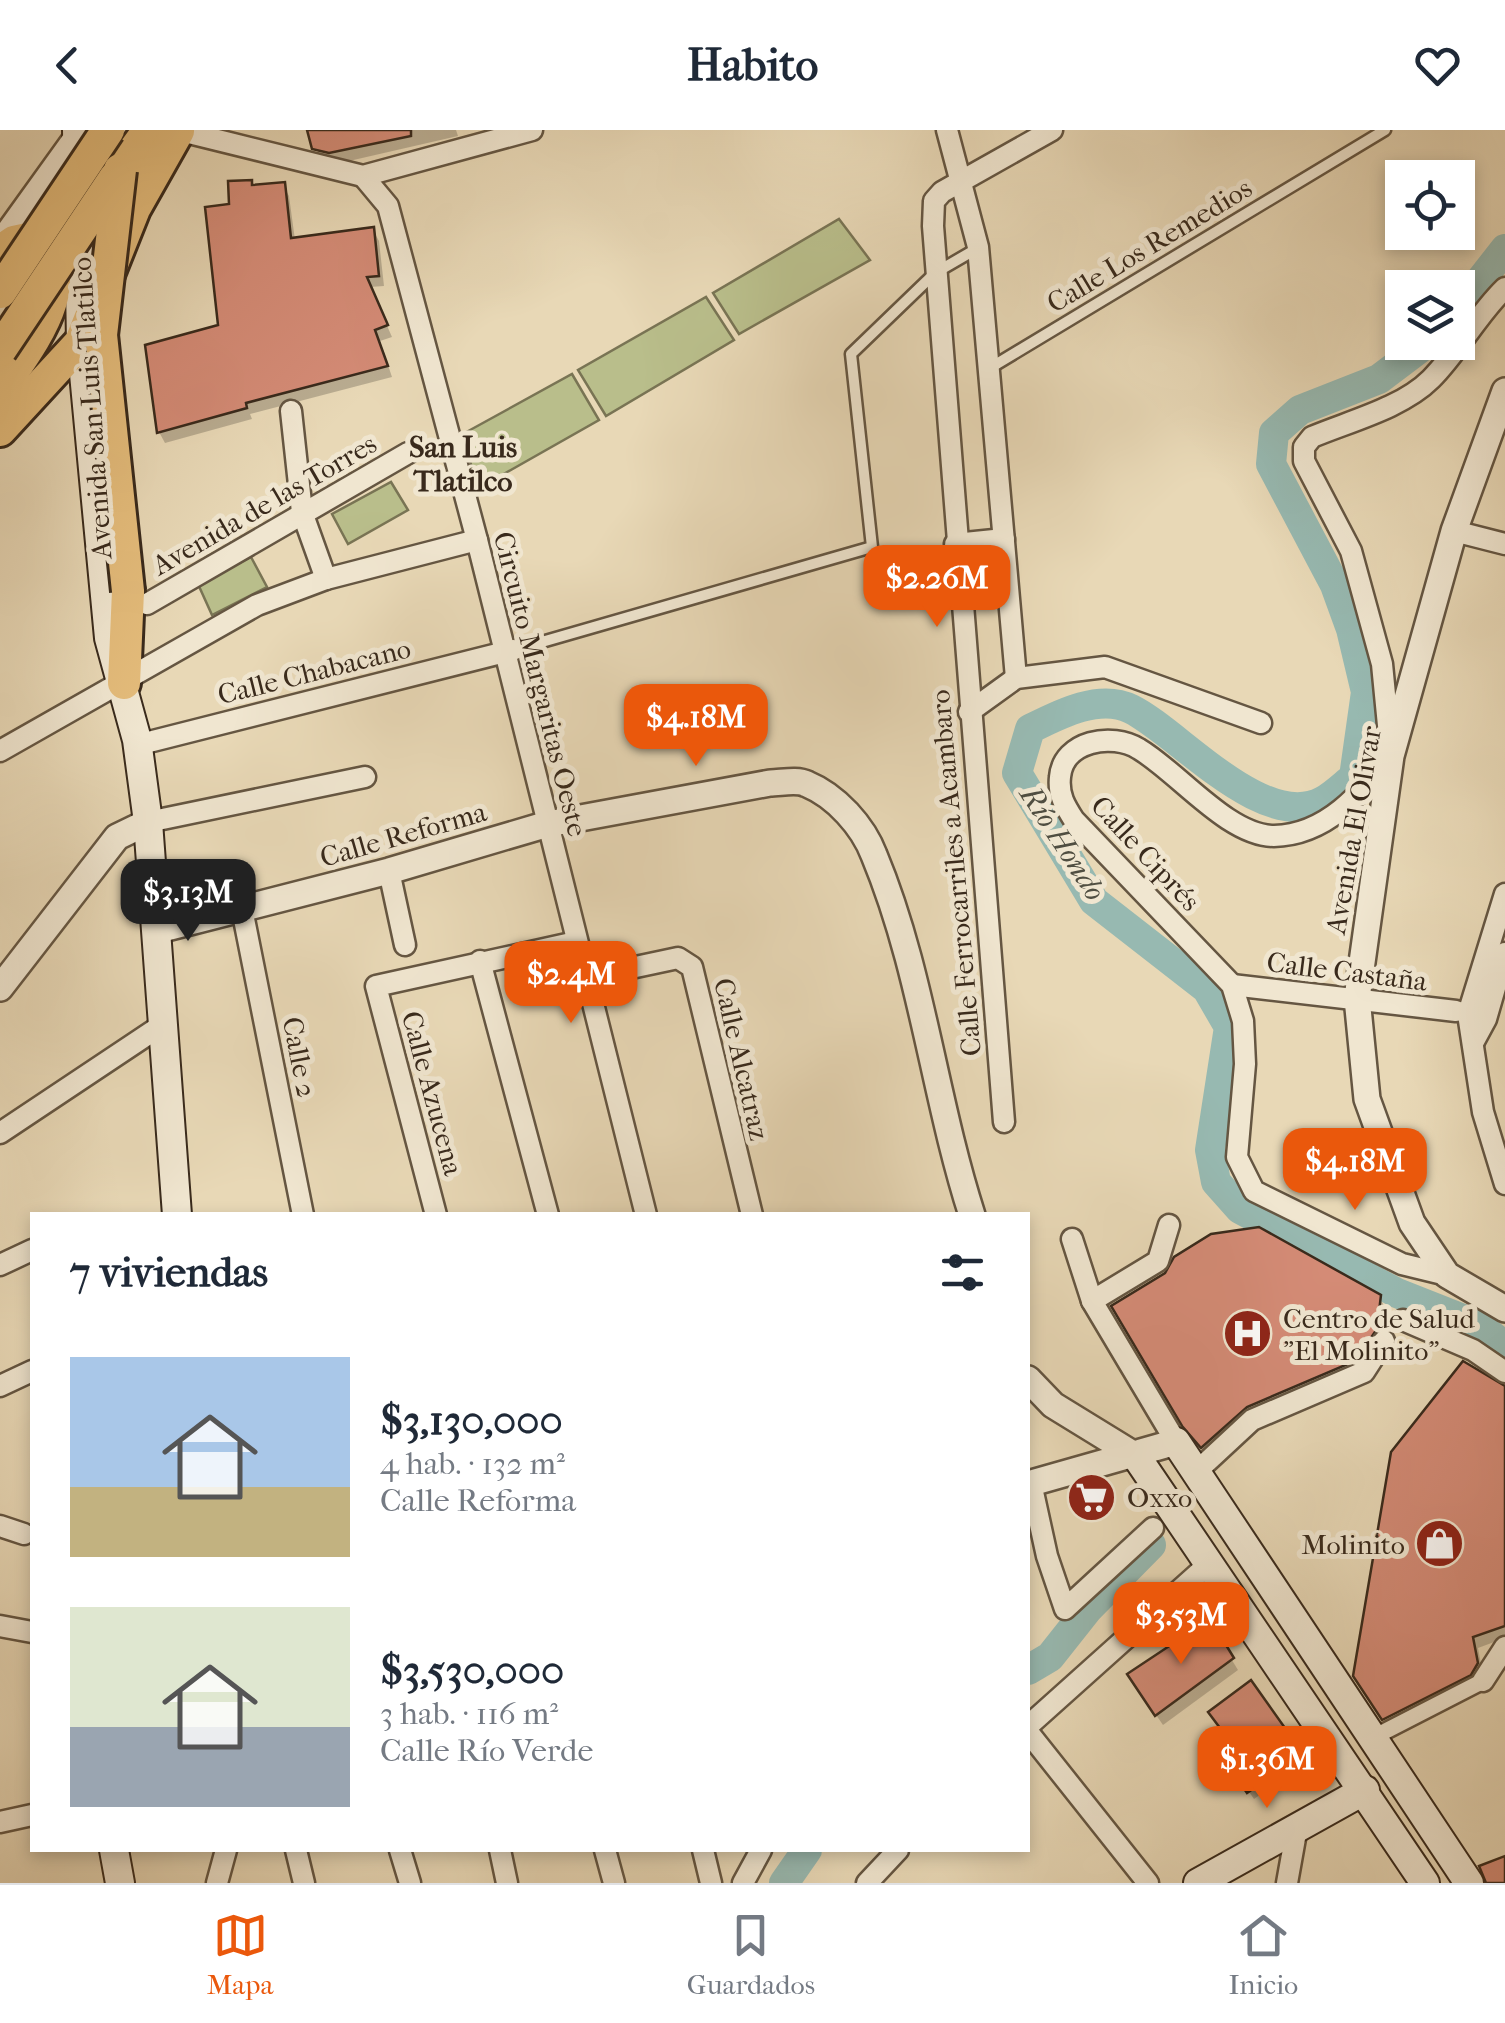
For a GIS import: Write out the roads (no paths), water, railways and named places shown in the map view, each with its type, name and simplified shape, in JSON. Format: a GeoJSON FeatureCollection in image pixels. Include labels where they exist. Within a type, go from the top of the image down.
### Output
{"type":"FeatureCollection","features":[{"type":"Feature","properties":{"kind":"highway"},"geometry":{"type":"LineString","coordinates":[[0,390],[12,351],[148,130]]}},
{"type":"Feature","properties":{"kind":"highway"},"geometry":{"type":"LineString","coordinates":[[0,430],[80,342],[134,209],[178,130]]}},
{"type":"Feature","properties":{"kind":"highway"},"geometry":{"type":"LineString","coordinates":[[0,292],[82,131]]}},
{"type":"Feature","properties":{"kind":"highway"},"geometry":{"type":"LineString","coordinates":[[120,170],[101,336],[137,597],[124,683]]}},
{"type":"Feature","properties":{"kind":"highway"},"geometry":{"type":"LineString","coordinates":[[0,252],[14,242],[28,239],[40,246],[52,265],[50,309],[12,351]]}},
{"type":"Feature","properties":{"kind":"highway"},"geometry":{"type":"LineString","coordinates":[[12,351],[65,337],[80,342]]}},
{"type":"Feature","properties":{"kind":"main road","name":"Avenida San Luis Tlatilco"},"geometry":{"type":"LineString","coordinates":[[82,131],[80,342],[109,638],[124,683],[148,822],[177,1212]]}},
{"type":"Feature","properties":{"kind":"main road"},"geometry":{"type":"LineString","coordinates":[[1176,1442],[1196,1472],[1228,1502],[1468,1883]]}},
{"type":"Feature","properties":{"kind":"main road"},"geometry":{"type":"LineString","coordinates":[[1136,1456],[1365,1790],[1424,1883]]}},
{"type":"Feature","properties":{"kind":"main road"},"geometry":{"type":"LineString","coordinates":[[1198,1883],[1365,1790]]}},
{"type":"Feature","properties":{"kind":"main road"},"geometry":{"type":"LineString","coordinates":[[114,1852],[120,1883]]}},
{"type":"Feature","properties":{"kind":"street"},"geometry":{"type":"LineString","coordinates":[[178,130],[362,176],[532,130]]}},
{"type":"Feature","properties":{"kind":"street"},"geometry":{"type":"LineString","coordinates":[[947,130],[978,247],[1016,678]]}},
{"type":"Feature","properties":{"kind":"street"},"geometry":{"type":"LineString","coordinates":[[960,182],[1052,130]]}},
{"type":"Feature","properties":{"kind":"street"},"geometry":{"type":"LineString","coordinates":[[0,240],[82,131]]}},
{"type":"Feature","properties":{"kind":"street","name":"Circuito Margaritas Oeste"},"geometry":{"type":"LineString","coordinates":[[362,176],[388,206],[509,651],[584,978],[645,1212]]}},
{"type":"Feature","properties":{"kind":"street","name":"Calle Ferrocarriles a Acambaro"},"geometry":{"type":"LineString","coordinates":[[960,182],[934,201],[935,273],[1004,1122]]}},
{"type":"Feature","properties":{"kind":"street"},"geometry":{"type":"LineString","coordinates":[[1391,756],[1382,664],[1351,551],[1304,461],[1304,447],[1312,437],[1413,394],[1448,361],[1476,316],[1505,288]]}},
{"type":"Feature","properties":{"kind":"street","name":"Avenida El Olivar"},"geometry":{"type":"LineString","coordinates":[[1447,1275],[1412,1223],[1368,1099],[1356,998],[1391,756],[1454,531],[1505,390]]}},
{"type":"Feature","properties":{"kind":"street"},"geometry":{"type":"LineString","coordinates":[[290,410],[302,512],[326,579]]}},
{"type":"Feature","properties":{"kind":"street","name":"Avenida de las Torres"},"geometry":{"type":"LineString","coordinates":[[137,597],[408,453]]}},
{"type":"Feature","properties":{"kind":"street"},"geometry":{"type":"LineString","coordinates":[[1454,531],[1505,544]]}},
{"type":"Feature","properties":{"kind":"street"},"geometry":{"type":"LineString","coordinates":[[0,751],[257,604],[326,579],[477,540]]}},
{"type":"Feature","properties":{"kind":"street"},"geometry":{"type":"LineString","coordinates":[[955,544],[1004,540]]}},
{"type":"Feature","properties":{"kind":"street","name":"Calle Chabacano"},"geometry":{"type":"LineString","coordinates":[[137,745],[509,651]]}},
{"type":"Feature","properties":{"kind":"street"},"geometry":{"type":"LineString","coordinates":[[969,712],[1016,678],[1105,667],[1261,723]]}},
{"type":"Feature","properties":{"kind":"street","name":"Calle Ciprés"},"geometry":{"type":"LineString","coordinates":[[1391,756],[1360,795],[1324,822],[1271,836],[1238,825],[1136,746],[1106,741],[1082,746],[1066,756],[1060,776],[1061,800],[1074,820],[1232,985],[1243,1021],[1246,1064],[1237,1158],[1254,1192],[1402,1264],[1447,1275]]}},
{"type":"Feature","properties":{"kind":"street"},"geometry":{"type":"LineString","coordinates":[[0,988],[117,837],[148,822],[365,777]]}},
{"type":"Feature","properties":{"kind":"street","name":"Calle Reforma"},"geometry":{"type":"LineString","coordinates":[[158,930],[389,871],[548,824],[770,783],[804,782],[830,798],[857,824],[874,853],[927,1025],[971,1212]]}},
{"type":"Feature","properties":{"kind":"street"},"geometry":{"type":"LineString","coordinates":[[389,871],[405,945]]}},
{"type":"Feature","properties":{"kind":"street"},"geometry":{"type":"LineString","coordinates":[[1505,894],[1468,1014],[1483,1112],[1505,1184]]}},
{"type":"Feature","properties":{"kind":"street","name":"Calle 2"},"geometry":{"type":"LineString","coordinates":[[242,909],[302,1212]]}},
{"type":"Feature","properties":{"kind":"street"},"geometry":{"type":"LineString","coordinates":[[547,1212],[480,960],[576,942]]}},
{"type":"Feature","properties":{"kind":"street"},"geometry":{"type":"LineString","coordinates":[[1474,1042],[1486,1019],[1505,954]]}},
{"type":"Feature","properties":{"kind":"street","name":"Calle Alcatraz"},"geometry":{"type":"LineString","coordinates":[[584,978],[678,958],[692,967],[751,1212]]}},
{"type":"Feature","properties":{"kind":"street","name":"Calle Azucena"},"geometry":{"type":"LineString","coordinates":[[435,1212],[376,986],[480,960]]}},
{"type":"Feature","properties":{"kind":"street","name":"Calle Castaña"},"geometry":{"type":"LineString","coordinates":[[1232,985],[1456,1012]]}},
{"type":"Feature","properties":{"kind":"street"},"geometry":{"type":"LineString","coordinates":[[0,1133],[165,1023]]}},
{"type":"Feature","properties":{"kind":"street"},"geometry":{"type":"LineString","coordinates":[[1092,1301],[1158,1261],[1169,1225]]}},
{"type":"Feature","properties":{"kind":"street"},"geometry":{"type":"LineString","coordinates":[[1030,1484],[1176,1442],[1092,1301],[1072,1239]]}},
{"type":"Feature","properties":{"kind":"street"},"geometry":{"type":"LineString","coordinates":[[0,1265],[30,1251]]}},
{"type":"Feature","properties":{"kind":"street"},"geometry":{"type":"LineString","coordinates":[[1447,1275],[1505,1309]]}},
{"type":"Feature","properties":{"kind":"street"},"geometry":{"type":"LineString","coordinates":[[1402,1320],[1473,1350],[1505,1372]]}},
{"type":"Feature","properties":{"kind":"street"},"geometry":{"type":"LineString","coordinates":[[1196,1472],[1252,1420],[1364,1372],[1384,1341]]}},
{"type":"Feature","properties":{"kind":"street"},"geometry":{"type":"LineString","coordinates":[[0,1386],[30,1372]]}},
{"type":"Feature","properties":{"kind":"street"},"geometry":{"type":"LineString","coordinates":[[1030,1381],[1053,1405],[1136,1456]]}},
{"type":"Feature","properties":{"kind":"street"},"geometry":{"type":"LineString","coordinates":[[1030,1487],[1065,1609],[1152,1528]]}},
{"type":"Feature","properties":{"kind":"street"},"geometry":{"type":"LineString","coordinates":[[0,1526],[24,1534]]}},
{"type":"Feature","properties":{"kind":"street"},"geometry":{"type":"LineString","coordinates":[[1030,1727],[1211,1562]]}},
{"type":"Feature","properties":{"kind":"street"},"geometry":{"type":"LineString","coordinates":[[0,1626],[30,1632]]}},
{"type":"Feature","properties":{"kind":"street"},"geometry":{"type":"LineString","coordinates":[[1374,1737],[1483,1681],[1505,1648]]}},
{"type":"Feature","properties":{"kind":"street"},"geometry":{"type":"LineString","coordinates":[[1030,1732],[1148,1883]]}},
{"type":"Feature","properties":{"kind":"street"},"geometry":{"type":"LineString","coordinates":[[0,1822],[30,1815]]}},
{"type":"Feature","properties":{"kind":"street"},"geometry":{"type":"LineString","coordinates":[[1286,1883],[1297,1828]]}},
{"type":"Feature","properties":{"kind":"street"},"geometry":{"type":"LineString","coordinates":[[218,1883],[226,1852]]}},
{"type":"Feature","properties":{"kind":"street"},"geometry":{"type":"LineString","coordinates":[[296,1852],[304,1883]]}},
{"type":"Feature","properties":{"kind":"street"},"geometry":{"type":"LineString","coordinates":[[401,1852],[410,1883]]}},
{"type":"Feature","properties":{"kind":"street"},"geometry":{"type":"LineString","coordinates":[[500,1852],[507,1883]]}},
{"type":"Feature","properties":{"kind":"street"},"geometry":{"type":"LineString","coordinates":[[606,1852],[614,1883]]}},
{"type":"Feature","properties":{"kind":"street"},"geometry":{"type":"LineString","coordinates":[[703,1852],[711,1883]]}},
{"type":"Feature","properties":{"kind":"street"},"geometry":{"type":"LineString","coordinates":[[743,1883],[760,1852]]}},
{"type":"Feature","properties":{"kind":"street"},"geometry":{"type":"LineString","coordinates":[[867,1883],[896,1852]]}},
{"type":"Feature","properties":{"kind":"lane","name":"Calle Los Remedios"},"geometry":{"type":"LineString","coordinates":[[989,368],[1384,130]]}},
{"type":"Feature","properties":{"kind":"lane"},"geometry":{"type":"LineString","coordinates":[[509,651],[872,547],[852,354],[935,273],[978,247]]}},
{"type":"Feature","properties":{"kind":"waterway","name":"Río Hondo"},"geometry":{"type":"LineString","coordinates":[[1475,287],[1505,249]]}},
{"type":"Feature","properties":{"kind":"waterway","name":"Río Hondo"},"geometry":{"type":"LineString","coordinates":[[1404,360],[1379,379],[1300,410],[1274,433],[1271,464],[1335,585],[1351,629],[1366,692],[1354,777],[1323,801],[1299,807],[1274,803],[1222,776],[1131,709],[1106,703],[1079,708],[1030,729],[1017,773],[1094,901],[1207,989],[1229,1027],[1210,1150],[1216,1182],[1240,1209],[1397,1293],[1478,1325],[1505,1346]]}},
{"type":"Feature","properties":{"kind":"waterway"},"geometry":{"type":"LineString","coordinates":[[1030,1669],[1050,1657],[1088,1609],[1151,1545]]}},
{"type":"Feature","properties":{"kind":"waterway"},"geometry":{"type":"LineString","coordinates":[[784,1883],[806,1852]]}},
{"type":"Feature","properties":{"kind":"place","name":"Centro de Salud \"El Molinito\""},"geometry":{"type":"Point","coordinates":[1248,1334]}},
{"type":"Feature","properties":{"kind":"place","name":"Oxxo"},"geometry":{"type":"Point","coordinates":[1092,1497]}},
{"type":"Feature","properties":{"kind":"place","name":"Molinito"},"geometry":{"type":"Point","coordinates":[1440,1544]}},
{"type":"Feature","properties":{"kind":"district","name":"San Luis Tlatilco"},"geometry":{"type":"Point","coordinates":[463,464]}}]}
